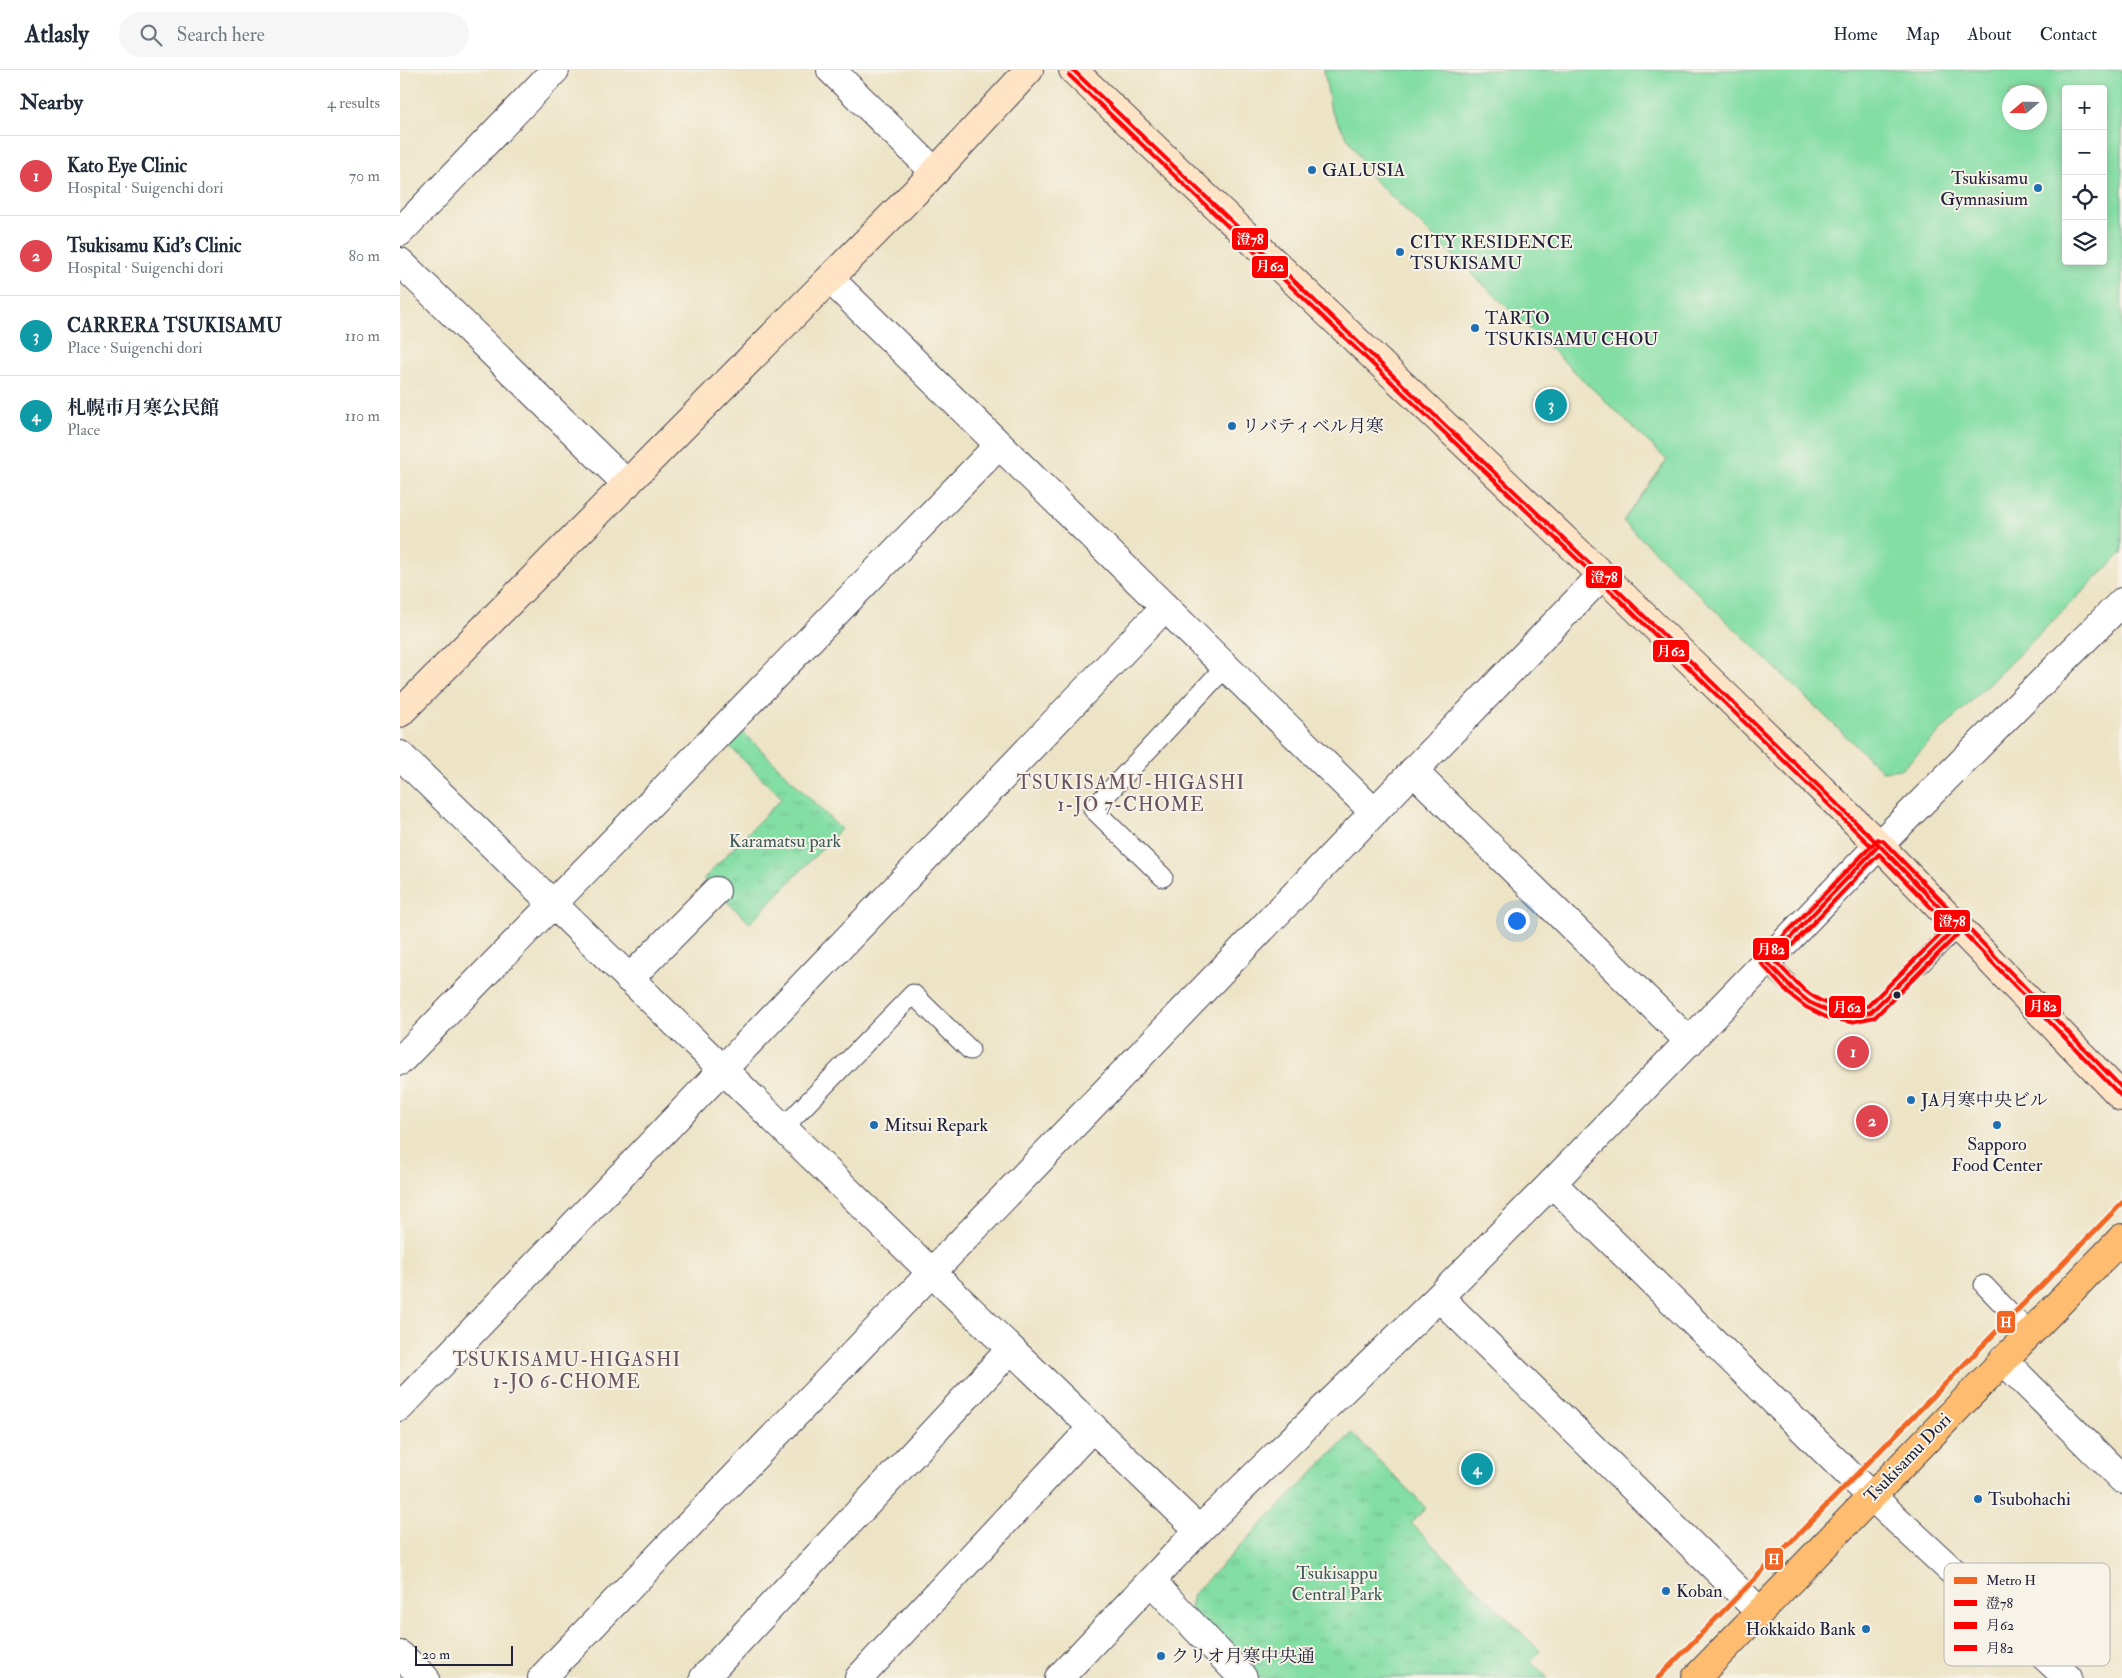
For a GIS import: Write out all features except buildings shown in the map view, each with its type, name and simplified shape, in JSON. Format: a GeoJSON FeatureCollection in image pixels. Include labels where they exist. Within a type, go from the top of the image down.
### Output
{"type":"FeatureCollection","features":[{"type":"Feature","properties":{"kind":"highway","name":"Tsukisamu Dori"},"geometry":{"type":"LineString","coordinates":[[1696,1678],[2122,1238]]}},
{"type":"Feature","properties":{"kind":"street"},"geometry":{"type":"LineString","coordinates":[[831,70],[935,172]]}},
{"type":"Feature","properties":{"kind":"street"},"geometry":{"type":"LineString","coordinates":[[400,713],[935,172],[1029,70]]}},
{"type":"Feature","properties":{"kind":"street"},"geometry":{"type":"LineString","coordinates":[[1073,70],[1602,575],[1879,845],[2122,1097]]}},
{"type":"Feature","properties":{"kind":"street"},"geometry":{"type":"LineString","coordinates":[[400,232],[539,75]]}},
{"type":"Feature","properties":{"kind":"street"},"geometry":{"type":"LineString","coordinates":[[400,262],[627,484]]}},
{"type":"Feature","properties":{"kind":"street"},"geometry":{"type":"LineString","coordinates":[[830,279],[1374,812]]}},
{"type":"Feature","properties":{"kind":"street"},"geometry":{"type":"LineString","coordinates":[[400,1061],[553,906],[999,445]]}},
{"type":"Feature","properties":{"kind":"street"},"geometry":{"type":"LineString","coordinates":[[542,1678],[1602,575]]}},
{"type":"Feature","properties":{"kind":"street"},"geometry":{"type":"LineString","coordinates":[[1059,1678],[1199,1530],[1439,1297],[1552,1184],[1879,845],[2122,602]]}},
{"type":"Feature","properties":{"kind":"street"},"geometry":{"type":"LineString","coordinates":[[400,1407],[1165,607]]}},
{"type":"Feature","properties":{"kind":"street"},"geometry":{"type":"LineString","coordinates":[[400,755],[553,906],[1199,1530]]}},
{"type":"Feature","properties":{"kind":"street"},"geometry":{"type":"LineString","coordinates":[[1413,771],[1690,1042]]}},
{"type":"Feature","properties":{"kind":"street"},"geometry":{"type":"LineString","coordinates":[[629,979],[716,890]]}},
{"type":"Feature","properties":{"kind":"street"},"geometry":{"type":"LineString","coordinates":[[1552,1184],[1871,1496],[1944,1563]]}},
{"type":"Feature","properties":{"kind":"street"},"geometry":{"type":"LineString","coordinates":[[1439,1297],[1760,1612]]}},
{"type":"Feature","properties":{"kind":"street"},"geometry":{"type":"LineString","coordinates":[[704,1678],[1011,1349]]}},
{"type":"Feature","properties":{"kind":"street"},"geometry":{"type":"LineString","coordinates":[[2003,1360],[2122,1479]]}},
{"type":"Feature","properties":{"kind":"street"},"geometry":{"type":"LineString","coordinates":[[860,1678],[1093,1427]]}},
{"type":"Feature","properties":{"kind":"street"},"geometry":{"type":"LineString","coordinates":[[1151,1581],[1243,1678]]}},
{"type":"Feature","properties":{"kind":"street"},"geometry":{"type":"LineString","coordinates":[[400,1654],[425,1678]]}},
{"type":"Feature","properties":{"kind":"street"},"geometry":{"type":"LineString","coordinates":[[2055,1666],[2068,1678]]}},
{"type":"Feature","properties":{"kind":"lane"},"geometry":{"type":"LineString","coordinates":[[1163,877],[1093,808],[1226,666]]}},
{"type":"Feature","properties":{"kind":"lane"},"geometry":{"type":"LineString","coordinates":[[1920,964],[1958,926]]}},
{"type":"Feature","properties":{"kind":"lane"},"geometry":{"type":"LineString","coordinates":[[1768,962],[1787,982]]}},
{"type":"Feature","properties":{"kind":"lane"},"geometry":{"type":"LineString","coordinates":[[783,1128],[913,994],[970,1050]]}},
{"type":"Feature","properties":{"kind":"lane"},"geometry":{"type":"LineString","coordinates":[[1984,1285],[2030,1333]]}},
{"type":"Feature","properties":{"kind":"green space"},"geometry":{"type":"Polygon","coordinates":[[[1324,70],[2122,70],[2122,553],[1902,769],[1882,771],[1623,521],[1667,460],[1373,179],[1331,111],[1324,70]]]}},
{"type":"Feature","properties":{"kind":"green space","name":"Karamatsu park"},"geometry":{"type":"Polygon","coordinates":[[[743,732],[841,829],[750,923],[703,879],[782,798],[729,746],[743,732]]]}},
{"type":"Feature","properties":{"kind":"green space","name":"Tsukisappu Central Park"},"geometry":{"type":"Polygon","coordinates":[[[1352,1433],[1426,1508],[1411,1523],[1540,1651],[1531,1661],[1548,1678],[1259,1678],[1190,1609],[1193,1594],[1352,1433]]]}},
{"type":"Feature","properties":{"kind":"metro line","name":"H"},"geometry":{"type":"LineString","coordinates":[[1658,1678],[2122,1203]]}},
{"type":"Feature","properties":{"kind":"transit line","name":"澄78"},"geometry":{"type":"LineString","coordinates":[[1073,70],[1602,575],[1879,845],[2122,1097]]}},
{"type":"Feature","properties":{"kind":"transit line","name":"月62"},"geometry":{"type":"LineString","coordinates":[[1069,75],[1598,579],[1870,845]]}},
{"type":"Feature","properties":{"kind":"transit line","name":"月82"},"geometry":{"type":"LineString","coordinates":[[1957,935],[1875,1017],[1851,1022],[1826,1017],[1806,1007],[1788,993],[1761,963],[1762,958],[1878,839],[1883,841],[1960,920]]}},
{"type":"Feature","properties":{"kind":"transit line","name":"澄78"},"geometry":{"type":"LineString","coordinates":[[1767,962],[1879,845]]}},
{"type":"Feature","properties":{"kind":"transit line","name":"月62"},"geometry":{"type":"LineString","coordinates":[[1879,854],[1949,926],[1868,1006],[1853,1008],[1827,1004],[1806,991],[1776,962],[1879,854]]}},
{"type":"Feature","properties":{"kind":"transit line","name":"月82"},"geometry":{"type":"LineString","coordinates":[[1964,924],[2122,1088]]}},
{"type":"Feature","properties":{"kind":"transit line","name":"澄78"},"geometry":{"type":"LineString","coordinates":[[1767,962],[1793,989],[1809,1002],[1828,1011],[1850,1016],[1871,1012],[1958,926]]}},
{"type":"Feature","properties":{"kind":"place","name":"GALUSIA"},"geometry":{"type":"Point","coordinates":[1312,170]}},
{"type":"Feature","properties":{"kind":"place","name":"Tsukisamu Gymnasium"},"geometry":{"type":"Point","coordinates":[2038,188]}},
{"type":"Feature","properties":{"kind":"place","name":"CITY RESIDENCE TSUKISAMU"},"geometry":{"type":"Point","coordinates":[1400,252]}},
{"type":"Feature","properties":{"kind":"place","name":"TARTO TSUKISAMU CHOU"},"geometry":{"type":"Point","coordinates":[1475,328]}},
{"type":"Feature","properties":{"kind":"place","name":"CARRERA TSUKISAMU"},"geometry":{"type":"Point","coordinates":[1551,405]}},
{"type":"Feature","properties":{"kind":"place","name":"リバティベル月寒"},"geometry":{"type":"Point","coordinates":[1232,426]}},
{"type":"Feature","properties":{"kind":"place","name":"Kato Eye Clinic"},"geometry":{"type":"Point","coordinates":[1853,1052]}},
{"type":"Feature","properties":{"kind":"place","name":"JA月寒中央ビル"},"geometry":{"type":"Point","coordinates":[1911,1100]}},
{"type":"Feature","properties":{"kind":"place","name":"Tsukisamu Kid's Clinic"},"geometry":{"type":"Point","coordinates":[1872,1121]}},
{"type":"Feature","properties":{"kind":"place","name":"Mitsui Repark"},"geometry":{"type":"Point","coordinates":[874,1125]}},
{"type":"Feature","properties":{"kind":"place","name":"Sapporo Food Center"},"geometry":{"type":"Point","coordinates":[1997,1125]}},
{"type":"Feature","properties":{"kind":"place","name":"札幌市月寒公民館"},"geometry":{"type":"Point","coordinates":[1477,1469]}},
{"type":"Feature","properties":{"kind":"place","name":"Tsubohachi"},"geometry":{"type":"Point","coordinates":[1978,1499]}},
{"type":"Feature","properties":{"kind":"place","name":"Koban"},"geometry":{"type":"Point","coordinates":[1666,1591]}},
{"type":"Feature","properties":{"kind":"place","name":"Hokkaido Bank"},"geometry":{"type":"Point","coordinates":[1866,1629]}},
{"type":"Feature","properties":{"kind":"place","name":"クリオ月寒中央通"},"geometry":{"type":"Point","coordinates":[1161,1656]}},
{"type":"Feature","properties":{"kind":"district","name":"TSUKISAMU-HIGASHI 1-JO 7-CHOME"},"geometry":{"type":"Point","coordinates":[1131,794]}},
{"type":"Feature","properties":{"kind":"district","name":"TSUKISAMU-HIGASHI 1-JO 6-CHOME"},"geometry":{"type":"Point","coordinates":[567,1371]}}]}
